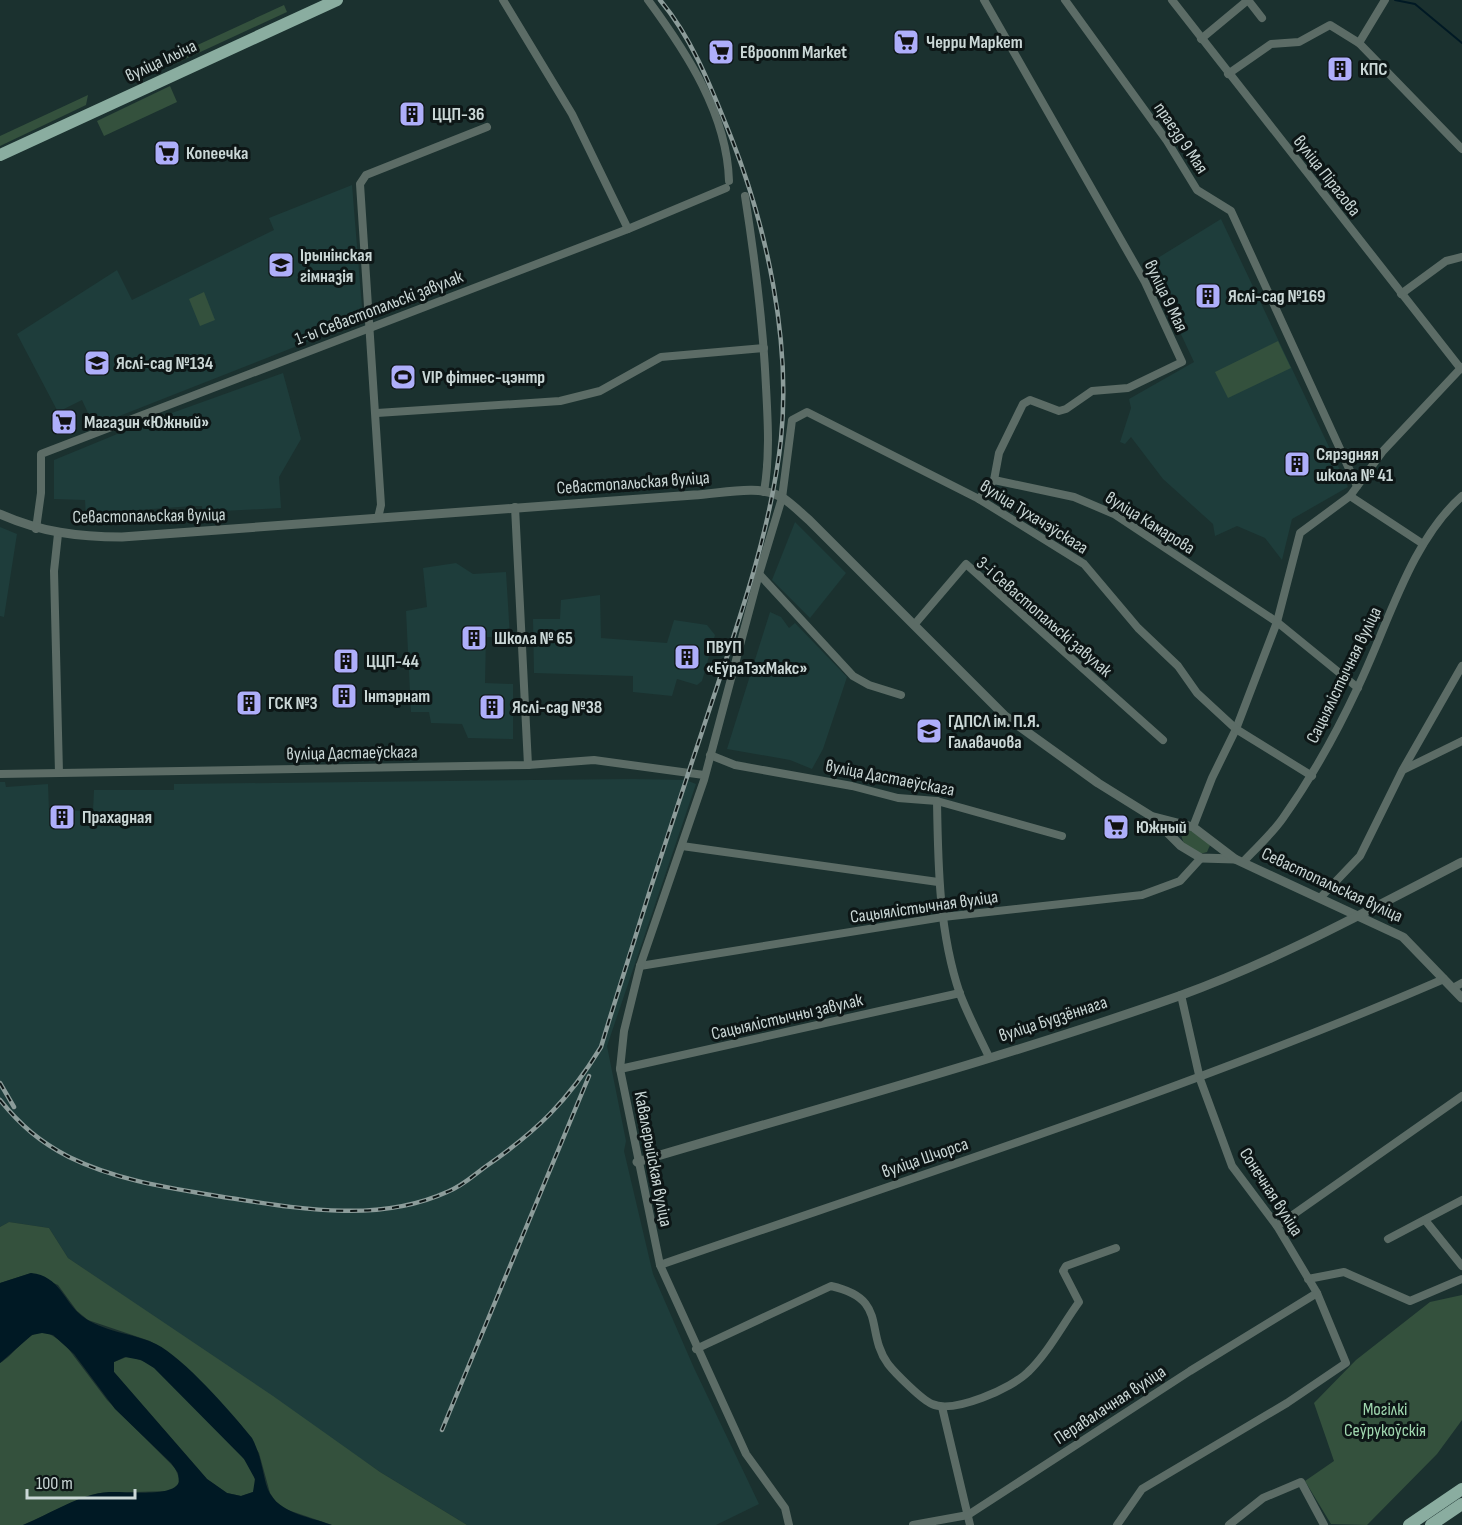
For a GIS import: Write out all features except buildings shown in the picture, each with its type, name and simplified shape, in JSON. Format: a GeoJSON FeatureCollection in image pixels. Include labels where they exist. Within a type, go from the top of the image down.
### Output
{"type":"FeatureCollection","features":[{"type":"Feature","properties":{"kind":"main road","name":"вуліца Ільіча"},"geometry":{"type":"LineString","coordinates":[[0,154],[337,0]]}},
{"type":"Feature","properties":{"kind":"main road"},"geometry":{"type":"LineString","coordinates":[[1409,1525],[1462,1489]]}},
{"type":"Feature","properties":{"kind":"main road"},"geometry":{"type":"LineString","coordinates":[[1431,1525],[1462,1504]]}},
{"type":"Feature","properties":{"kind":"street"},"geometry":{"type":"LineString","coordinates":[[503,0],[572,114],[628,229]]}},
{"type":"Feature","properties":{"kind":"street","name":"1-ы Севастопальскі завулак"},"geometry":{"type":"LineString","coordinates":[[36,529],[41,493],[41,454],[628,229],[727,185],[728,154],[714,110],[686,53],[648,0]]}},
{"type":"Feature","properties":{"kind":"street","name":"вуліца 9 Мая"},"geometry":{"type":"LineString","coordinates":[[979,499],[994,480],[999,453],[1023,405],[1030,400],[1059,411],[1066,409],[1092,391],[1128,388],[1182,362],[1145,282],[984,0]]}},
{"type":"Feature","properties":{"kind":"street","name":"праезд 9 Мая"},"geometry":{"type":"LineString","coordinates":[[1065,0],[1167,141],[1197,190],[1231,211],[1357,486]]}},
{"type":"Feature","properties":{"kind":"street","name":"вуліца Пірагова"},"geometry":{"type":"LineString","coordinates":[[1172,0],[1461,368]]}},
{"type":"Feature","properties":{"kind":"street"},"geometry":{"type":"LineString","coordinates":[[1201,39],[1248,0],[1262,18]]}},
{"type":"Feature","properties":{"kind":"street"},"geometry":{"type":"LineString","coordinates":[[1359,43],[1385,0]]}},
{"type":"Feature","properties":{"kind":"street"},"geometry":{"type":"LineString","coordinates":[[1228,74],[1270,44],[1299,42],[1330,25],[1359,43],[1462,149]]}},
{"type":"Feature","properties":{"kind":"street"},"geometry":{"type":"LineString","coordinates":[[378,518],[381,505],[377,413],[360,184],[366,175],[487,127]]}},
{"type":"Feature","properties":{"kind":"street"},"geometry":{"type":"LineString","coordinates":[[745,196],[761,294],[769,459],[764,492]]}},
{"type":"Feature","properties":{"kind":"street"},"geometry":{"type":"LineString","coordinates":[[1401,294],[1446,261],[1462,257]]}},
{"type":"Feature","properties":{"kind":"street"},"geometry":{"type":"LineString","coordinates":[[377,413],[560,401],[600,391],[661,357],[764,348]]}},
{"type":"Feature","properties":{"kind":"street"},"geometry":{"type":"LineString","coordinates":[[1181,846],[1179,833],[1190,826],[1236,729],[1277,622],[1300,532],[1350,496],[1383,451],[1461,368]]}},
{"type":"Feature","properties":{"kind":"street","name":"вуліца Тухачэўскага"},"geometry":{"type":"LineString","coordinates":[[782,498],[792,420],[807,412],[979,499],[1084,564],[1138,628],[1178,666],[1197,693],[1236,729],[1312,776]]}},
{"type":"Feature","properties":{"kind":"street","name":"вуліца Камарова"},"geometry":{"type":"LineString","coordinates":[[994,480],[1074,497],[1114,514],[1277,622],[1358,688]]}},
{"type":"Feature","properties":{"kind":"street","name":"Севастопальская вуліца"},"geometry":{"type":"LineString","coordinates":[[0,514],[36,529],[58,534],[99,537],[170,535],[515,507],[764,492],[782,498],[809,520],[1005,716],[1089,776],[1151,816],[1181,846],[1201,858],[1239,860]]}},
{"type":"Feature","properties":{"kind":"street"},"geometry":{"type":"LineString","coordinates":[[1350,496],[1423,544]]}},
{"type":"Feature","properties":{"kind":"street","name":"Сацыялістычная вуліца"},"geometry":{"type":"LineString","coordinates":[[1239,860],[1281,820],[1312,776],[1358,688],[1423,544],[1443,512],[1462,496]]}},
{"type":"Feature","properties":{"kind":"street"},"geometry":{"type":"LineString","coordinates":[[704,778],[782,498]]}},
{"type":"Feature","properties":{"kind":"street"},"geometry":{"type":"LineString","coordinates":[[515,507],[528,765]]}},
{"type":"Feature","properties":{"kind":"street"},"geometry":{"type":"LineString","coordinates":[[58,534],[54,571],[59,773]]}},
{"type":"Feature","properties":{"kind":"street","name":"3-і Севастопальскі завулак"},"geometry":{"type":"LineString","coordinates":[[914,625],[966,564],[1163,740]]}},
{"type":"Feature","properties":{"kind":"street"},"geometry":{"type":"LineString","coordinates":[[759,574],[853,676],[868,685],[901,695]]}},
{"type":"Feature","properties":{"kind":"street"},"geometry":{"type":"LineString","coordinates":[[1320,898],[1360,856],[1402,771],[1462,666]]}},
{"type":"Feature","properties":{"kind":"street"},"geometry":{"type":"LineString","coordinates":[[1402,771],[1462,741]]}},
{"type":"Feature","properties":{"kind":"street","name":"вуліца Дастаеўскага"},"geometry":{"type":"LineString","coordinates":[[710,755],[735,765],[852,786],[898,798],[937,801],[1062,836]]}},
{"type":"Feature","properties":{"kind":"street","name":"вуліца Дастаеўскага"},"geometry":{"type":"LineString","coordinates":[[0,774],[528,765],[594,760],[704,778]]}},
{"type":"Feature","properties":{"kind":"street","name":"Кавалерыйская вуліца"},"geometry":{"type":"LineString","coordinates":[[704,778],[640,966],[624,1031],[620,1070],[637,1162],[660,1265],[696,1349],[746,1454],[785,1508],[789,1525]]}},
{"type":"Feature","properties":{"kind":"street"},"geometry":{"type":"LineString","coordinates":[[937,801],[938,882],[943,917],[960,993],[989,1057]]}},
{"type":"Feature","properties":{"kind":"street","name":"Севастопальская вуліца"},"geometry":{"type":"LineString","coordinates":[[1151,816],[1190,826],[1239,860],[1403,937],[1444,979],[1458,986],[1462,998]]}},
{"type":"Feature","properties":{"kind":"street"},"geometry":{"type":"LineString","coordinates":[[1201,858],[1213,850],[1210,838]]}},
{"type":"Feature","properties":{"kind":"street"},"geometry":{"type":"LineString","coordinates":[[682,846],[938,882]]}},
{"type":"Feature","properties":{"kind":"street","name":"Сацыялістычная вуліца"},"geometry":{"type":"LineString","coordinates":[[640,966],[943,917],[1142,895],[1180,881],[1201,858]]}},
{"type":"Feature","properties":{"kind":"street","name":"вуліца Будзённага"},"geometry":{"type":"LineString","coordinates":[[637,1162],[989,1057],[1181,995],[1310,942],[1462,862]]}},
{"type":"Feature","properties":{"kind":"street","name":"вуліца Шчорса"},"geometry":{"type":"LineString","coordinates":[[660,1265],[1200,1079],[1320,1032],[1444,979]]}},
{"type":"Feature","properties":{"kind":"street","name":"Сацыялістычны завулак"},"geometry":{"type":"LineString","coordinates":[[620,1070],[960,993]]}},
{"type":"Feature","properties":{"kind":"street","name":"Сонечная вуліца"},"geometry":{"type":"LineString","coordinates":[[1117,1525],[1142,1489],[1287,1403],[1346,1363],[1317,1293],[1277,1226],[1232,1166],[1200,1079],[1181,995]]}},
{"type":"Feature","properties":{"kind":"street"},"geometry":{"type":"LineString","coordinates":[[1277,1226],[1462,1096]]}},
{"type":"Feature","properties":{"kind":"street"},"geometry":{"type":"LineString","coordinates":[[1388,1239],[1462,1200]]}},
{"type":"Feature","properties":{"kind":"street"},"geometry":{"type":"LineString","coordinates":[[1425,1220],[1462,1266]]}},
{"type":"Feature","properties":{"kind":"street"},"geometry":{"type":"LineString","coordinates":[[696,1349],[831,1286],[848,1290],[866,1304],[874,1317],[881,1350],[888,1364],[930,1403],[942,1407],[955,1406],[1025,1375],[1079,1302],[1063,1271],[1066,1266],[1116,1248]]}},
{"type":"Feature","properties":{"kind":"street"},"geometry":{"type":"LineString","coordinates":[[1308,1279],[1344,1272],[1410,1300],[1462,1279]]}},
{"type":"Feature","properties":{"kind":"street","name":"Перавалачная вуліца"},"geometry":{"type":"LineString","coordinates":[[913,1525],[968,1515],[1180,1377],[1317,1293]]}},
{"type":"Feature","properties":{"kind":"street"},"geometry":{"type":"LineString","coordinates":[[942,1407],[970,1525]]}},
{"type":"Feature","properties":{"kind":"street"},"geometry":{"type":"LineString","coordinates":[[1229,1525],[1263,1498],[1301,1482],[1324,1525]]}},
{"type":"Feature","properties":{"kind":"shaded area","name":"Ірынінская гімназія"},"geometry":{"type":"Polygon","coordinates":[[[352,185],[363,320],[94,426],[82,400],[58,412],[17,334],[117,270],[132,300],[274,230],[269,218],[352,185]]]}},
{"type":"Feature","properties":{"kind":"shaded area"},"geometry":{"type":"Polygon","coordinates":[[[1221,219],[1348,487],[1292,519],[1282,560],[1265,538],[1237,526],[1215,536],[1213,524],[1163,479],[1131,437],[1125,444],[1120,442],[1131,408],[1129,399],[1194,362],[1148,264],[1221,219]]]}},
{"type":"Feature","properties":{"kind":"shaded area"},"geometry":{"type":"Polygon","coordinates":[[[283,373],[301,439],[279,477],[281,508],[203,512],[202,506],[193,506],[111,512],[110,516],[86,517],[85,500],[54,499],[54,460],[144,423],[283,373]]]}},
{"type":"Feature","properties":{"kind":"shaded area"},"geometry":{"type":"Polygon","coordinates":[[[795,522],[846,573],[810,618],[772,580],[795,522]]]}},
{"type":"Feature","properties":{"kind":"shaded area"},"geometry":{"type":"Polygon","coordinates":[[[0,527],[17,534],[4,617],[0,616],[0,527]]]}},
{"type":"Feature","properties":{"kind":"shaded area"},"geometry":{"type":"Polygon","coordinates":[[[456,563],[473,574],[506,572],[510,637],[486,637],[485,683],[513,684],[513,739],[468,738],[462,724],[431,723],[429,712],[411,712],[406,611],[427,607],[423,568],[456,563]]]}},
{"type":"Feature","properties":{"kind":"shaded area"},"geometry":{"type":"Polygon","coordinates":[[[600,595],[601,638],[667,643],[674,620],[707,625],[715,635],[702,681],[697,685],[677,679],[672,696],[633,692],[633,676],[534,673],[533,619],[560,619],[561,600],[600,595]]]}},
{"type":"Feature","properties":{"kind":"shaded area"},"geometry":{"type":"Polygon","coordinates":[[[770,612],[781,617],[789,628],[795,623],[847,677],[823,749],[812,769],[790,760],[727,749],[770,612]]]}},
{"type":"Feature","properties":{"kind":"shaded area"},"geometry":{"type":"Polygon","coordinates":[[[686,780],[696,784],[607,1046],[626,1141],[624,1151],[653,1274],[694,1368],[759,1504],[716,1525],[467,1525],[380,1472],[68,1258],[49,1228],[9,1222],[0,1227],[0,782],[5,782],[6,787],[48,784],[49,810],[93,811],[94,790],[174,790],[174,784],[686,780]]]}},
{"type":"Feature","properties":{"kind":"shaded area"},"geometry":{"type":"Polygon","coordinates":[[[31,1273],[41,1275],[55,1284],[76,1310],[90,1321],[108,1329],[147,1340],[167,1351],[207,1386],[252,1438],[266,1484],[276,1501],[302,1516],[332,1525],[23,1525],[86,1496],[109,1492],[158,1492],[175,1487],[179,1482],[178,1473],[171,1463],[115,1409],[74,1354],[53,1335],[42,1333],[32,1335],[0,1363],[0,1283],[31,1273]],[[125,1357],[114,1362],[114,1372],[207,1479],[227,1493],[241,1496],[253,1492],[255,1479],[244,1459],[154,1368],[141,1360],[125,1357]]]}},
{"type":"Feature","properties":{"kind":"green space"},"geometry":{"type":"Polygon","coordinates":[[[284,5],[287,12],[168,67],[165,60],[284,5]]]}},
{"type":"Feature","properties":{"kind":"green space"},"geometry":{"type":"Polygon","coordinates":[[[170,86],[177,102],[104,136],[97,121],[170,86]]]}},
{"type":"Feature","properties":{"kind":"green space"},"geometry":{"type":"Polygon","coordinates":[[[88,95],[86,105],[0,146],[0,136],[88,95]]]}},
{"type":"Feature","properties":{"kind":"green space"},"geometry":{"type":"Polygon","coordinates":[[[204,292],[215,320],[200,326],[189,299],[204,292]]]}},
{"type":"Feature","properties":{"kind":"green space"},"geometry":{"type":"Polygon","coordinates":[[[1278,341],[1291,368],[1228,398],[1215,372],[1278,341]]]}},
{"type":"Feature","properties":{"kind":"green space"},"geometry":{"type":"Polygon","coordinates":[[[1188,829],[1211,843],[1207,852],[1200,854],[1184,844],[1181,835],[1188,829]]]}},
{"type":"Feature","properties":{"kind":"green space"},"geometry":{"type":"Polygon","coordinates":[[[9,1222],[49,1228],[68,1258],[273,1396],[380,1472],[467,1525],[332,1525],[285,1509],[270,1493],[259,1453],[241,1425],[170,1354],[150,1341],[88,1320],[77,1311],[58,1285],[31,1273],[0,1283],[0,1227],[9,1222]]]}},
{"type":"Feature","properties":{"kind":"green space","name":"Могілкі Сеўрукоўскія"},"geometry":{"type":"Polygon","coordinates":[[[1462,1295],[1462,1420],[1437,1454],[1367,1525],[1331,1524],[1305,1481],[1334,1461],[1314,1403],[1356,1360],[1430,1302],[1462,1295]]]}},
{"type":"Feature","properties":{"kind":"green space"},"geometry":{"type":"Polygon","coordinates":[[[37,1333],[48,1333],[64,1343],[107,1400],[175,1468],[179,1478],[178,1486],[170,1491],[99,1493],[80,1499],[23,1525],[0,1525],[0,1363],[37,1333]]]}},
{"type":"Feature","properties":{"kind":"green space"},"geometry":{"type":"Polygon","coordinates":[[[129,1356],[148,1363],[161,1373],[240,1454],[254,1477],[253,1492],[241,1496],[227,1493],[207,1479],[114,1372],[114,1362],[129,1356]]]}},
{"type":"Feature","properties":{"kind":"waterway"},"geometry":{"type":"LineString","coordinates":[[1395,0],[1415,4],[1462,43]]}},
{"type":"Feature","properties":{"kind":"railway"},"geometry":{"type":"LineString","coordinates":[[0,1100],[23,1125],[49,1145],[69,1157],[125,1178],[164,1187],[307,1209],[364,1211],[420,1202],[452,1190],[467,1181],[520,1141],[550,1114],[564,1099],[601,1047],[749,587],[768,514],[781,439],[783,402],[779,324],[773,285],[755,209],[744,172],[709,83],[682,31],[660,0]]}},
{"type":"Feature","properties":{"kind":"railway"},"geometry":{"type":"LineString","coordinates":[[442,1430],[589,1076]]}},
{"type":"Feature","properties":{"kind":"railway"},"geometry":{"type":"LineString","coordinates":[[0,1083],[14,1107]]}},
{"type":"Feature","properties":{"kind":"place","name":"Черри Маркет"},"geometry":{"type":"Point","coordinates":[906,42]}},
{"type":"Feature","properties":{"kind":"place","name":"Евроопт Market"},"geometry":{"type":"Point","coordinates":[721,52]}},
{"type":"Feature","properties":{"kind":"place","name":"КПС"},"geometry":{"type":"Point","coordinates":[1340,69]}},
{"type":"Feature","properties":{"kind":"place","name":"ЦЦП-36"},"geometry":{"type":"Point","coordinates":[412,114]}},
{"type":"Feature","properties":{"kind":"place","name":"Копеечка"},"geometry":{"type":"Point","coordinates":[167,153]}},
{"type":"Feature","properties":{"kind":"place","name":"Ірынінская гімназія"},"geometry":{"type":"Point","coordinates":[281,265]}},
{"type":"Feature","properties":{"kind":"place","name":"Яслі-сад №169"},"geometry":{"type":"Point","coordinates":[1208,296]}},
{"type":"Feature","properties":{"kind":"place","name":"Яслі-сад №134"},"geometry":{"type":"Point","coordinates":[97,363]}},
{"type":"Feature","properties":{"kind":"place","name":"VIP фітнес-цэнтр"},"geometry":{"type":"Point","coordinates":[403,377]}},
{"type":"Feature","properties":{"kind":"place","name":"Магазин «Южный»"},"geometry":{"type":"Point","coordinates":[64,422]}},
{"type":"Feature","properties":{"kind":"place","name":"Сярэдняя школа № 41"},"geometry":{"type":"Point","coordinates":[1297,464]}},
{"type":"Feature","properties":{"kind":"place","name":"Школа № 65"},"geometry":{"type":"Point","coordinates":[474,638]}},
{"type":"Feature","properties":{"kind":"place","name":"ПВУП «ЕўраТэхМакс»"},"geometry":{"type":"Point","coordinates":[687,657]}},
{"type":"Feature","properties":{"kind":"place","name":"ЦЦП-44"},"geometry":{"type":"Point","coordinates":[346,661]}},
{"type":"Feature","properties":{"kind":"place","name":"Інтэрнат"},"geometry":{"type":"Point","coordinates":[344,696]}},
{"type":"Feature","properties":{"kind":"place","name":"ГСК №3"},"geometry":{"type":"Point","coordinates":[249,703]}},
{"type":"Feature","properties":{"kind":"place","name":"Яслі-сад №38"},"geometry":{"type":"Point","coordinates":[492,707]}},
{"type":"Feature","properties":{"kind":"place","name":"ГДПСЛ ім. П.Я. Галавачова"},"geometry":{"type":"Point","coordinates":[929,731]}},
{"type":"Feature","properties":{"kind":"place","name":"Прахадная"},"geometry":{"type":"Point","coordinates":[62,817]}},
{"type":"Feature","properties":{"kind":"place","name":"Южный"},"geometry":{"type":"Point","coordinates":[1116,827]}}]}
